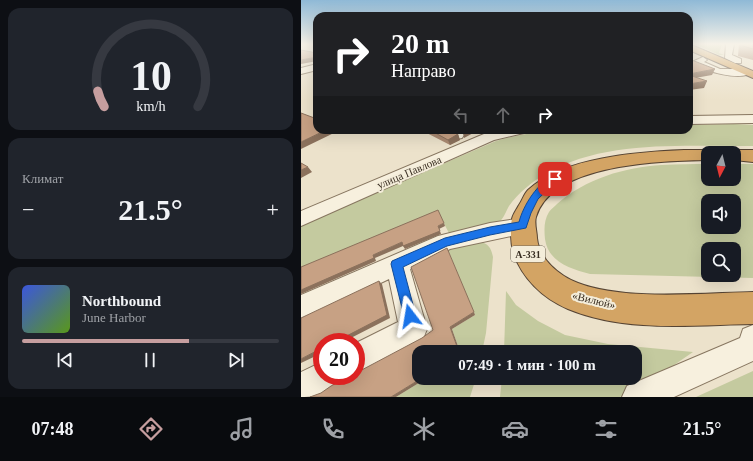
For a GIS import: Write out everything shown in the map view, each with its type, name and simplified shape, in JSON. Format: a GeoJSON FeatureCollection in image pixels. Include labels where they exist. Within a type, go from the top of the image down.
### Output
{"type":"FeatureCollection","features":[{"type":"Feature","properties":{"kind":"highway"},"geometry":{"type":"LineString","coordinates":[[725,63],[747,69]]}},
{"type":"Feature","properties":{"kind":"highway","name":"«Вилюй»"},"geometry":{"type":"LineString","coordinates":[[701,155],[643,158],[591,167],[565,175],[547,185],[534,197],[526,213],[523,226],[523,240],[531,262],[550,282],[563,291],[578,298],[625,307],[753,308]]}},
{"type":"Feature","properties":{"kind":"highway"},"geometry":{"type":"LineString","coordinates":[[741,156],[753,156]]}},
{"type":"Feature","properties":{"kind":"street"},"geometry":{"type":"LineString","coordinates":[[697,63],[719,72],[747,69]]}},
{"type":"Feature","properties":{"kind":"street"},"geometry":{"type":"LineString","coordinates":[[738,63],[747,69]]}},
{"type":"Feature","properties":{"kind":"street"},"geometry":{"type":"LineString","coordinates":[[303,73],[313,69]]}},
{"type":"Feature","properties":{"kind":"street"},"geometry":{"type":"LineString","coordinates":[[303,73],[313,75]]}},
{"type":"Feature","properties":{"kind":"street"},"geometry":{"type":"LineString","coordinates":[[693,120],[753,119]]}},
{"type":"Feature","properties":{"kind":"street","name":"улица Павлова"},"geometry":{"type":"LineString","coordinates":[[301,219],[489,137],[502,134]]}},
{"type":"Feature","properties":{"kind":"street"},"geometry":{"type":"LineString","coordinates":[[301,308],[445,242],[490,231],[523,226]]}},
{"type":"Feature","properties":{"kind":"street"},"geometry":{"type":"LineString","coordinates":[[365,354],[413,329],[397,264]]}},
{"type":"Feature","properties":{"kind":"street"},"geometry":{"type":"LineString","coordinates":[[638,397],[751,347],[753,339]]}},
{"type":"Feature","properties":{"kind":"street"},"geometry":{"type":"LineString","coordinates":[[301,389],[313,382]]}},
{"type":"Feature","properties":{"kind":"green space"},"geometry":{"type":"Polygon","coordinates":[[[693,125],[753,125],[753,146],[646,147],[594,155],[569,163],[545,174],[521,192],[509,206],[501,220],[489,228],[451,237],[439,214],[301,272],[301,225],[496,141],[526,134],[693,134],[693,125]]]}},
{"type":"Feature","properties":{"kind":"green space"},"geometry":{"type":"Polygon","coordinates":[[[679,164],[701,164],[701,186],[741,186],[741,164],[753,164],[753,278],[741,278],[741,242],[701,242],[701,277],[590,274],[575,270],[561,263],[547,247],[545,239],[545,225],[547,215],[568,195],[593,181],[634,168],[679,164]]]}},
{"type":"Feature","properties":{"kind":"green space"},"geometry":{"type":"Polygon","coordinates":[[[479,241],[489,247],[491,251],[493,257],[486,333],[483,345],[458,345],[452,329],[475,315],[448,250],[479,241]]]}},
{"type":"Feature","properties":{"kind":"green space"},"geometry":{"type":"Polygon","coordinates":[[[506,291],[516,305],[538,321],[565,335],[619,345],[504,345],[506,291]]]}},
{"type":"Feature","properties":{"kind":"green space"},"geometry":{"type":"Polygon","coordinates":[[[642,347],[693,352],[648,383],[620,397],[500,397],[501,385],[642,385],[642,347]]]}},
{"type":"Feature","properties":{"kind":"green space"},"geometry":{"type":"Polygon","coordinates":[[[753,371],[753,397],[696,397],[753,371]]]}},
{"type":"Feature","properties":{"kind":"green space"},"geometry":{"type":"Polygon","coordinates":[[[416,385],[474,385],[470,397],[396,397],[416,385]]]}},
{"type":"Feature","properties":{"kind":"building"},"geometry":{"type":"Polygon","coordinates":[[[693,63],[698,63],[715,69],[693,73],[693,63]]]}},
{"type":"Feature","properties":{"kind":"building"},"geometry":{"type":"Polygon","coordinates":[[[693,76],[707,81],[693,83],[693,76]]]}},
{"type":"Feature","properties":{"kind":"building"},"geometry":{"type":"Polygon","coordinates":[[[301,113],[313,118],[313,134],[318,134],[301,142],[301,113]]]}},
{"type":"Feature","properties":{"kind":"building"},"geometry":{"type":"Polygon","coordinates":[[[437,134],[458,134],[448,140],[437,134]]]}},
{"type":"Feature","properties":{"kind":"building"},"geometry":{"type":"Polygon","coordinates":[[[301,163],[308,167],[301,170],[301,163]]]}},
{"type":"Feature","properties":{"kind":"building"},"geometry":{"type":"Polygon","coordinates":[[[438,210],[444,223],[438,226],[440,231],[403,246],[402,242],[373,255],[374,258],[301,290],[301,267],[438,210]]]}},
{"type":"Feature","properties":{"kind":"building"},"geometry":{"type":"Polygon","coordinates":[[[447,248],[474,312],[450,327],[456,345],[412,345],[412,384],[391,397],[310,397],[321,393],[333,385],[365,385],[365,368],[422,338],[433,330],[411,267],[447,248]]]}},
{"type":"Feature","properties":{"kind":"building"},"geometry":{"type":"Polygon","coordinates":[[[379,281],[387,315],[352,333],[313,333],[313,353],[301,359],[301,318],[379,281]]]}},
{"type":"Feature","properties":{"kind":"route"},"geometry":{"type":"LineString","coordinates":[[410,316],[397,264],[445,242],[490,231],[523,226],[526,213],[534,197],[555,179]]}}]}
